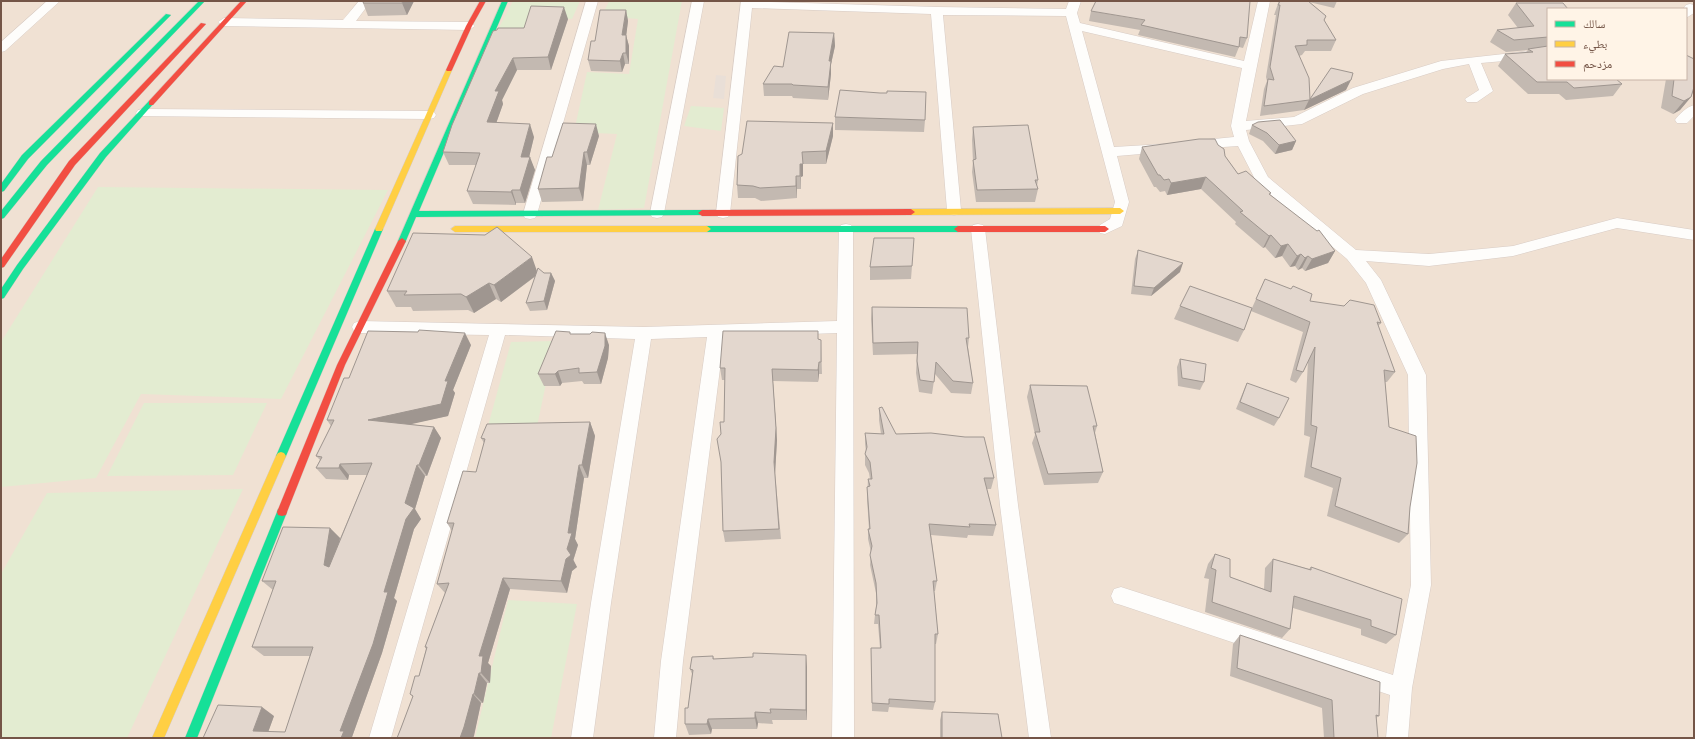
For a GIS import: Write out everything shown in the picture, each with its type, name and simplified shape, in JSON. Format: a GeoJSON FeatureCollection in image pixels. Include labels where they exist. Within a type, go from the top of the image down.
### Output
{"type":"FeatureCollection","features":[{"type":"Feature","properties":{"kind":"street"},"geometry":{"type":"LineString","coordinates":[[2,45],[54,1]]}},
{"type":"Feature","properties":{"kind":"street"},"geometry":{"type":"LineString","coordinates":[[1,216],[44,162],[202,1]]}},
{"type":"Feature","properties":{"kind":"street"},"geometry":{"type":"LineString","coordinates":[[1,296],[20,267],[103,155],[244,1]]}},
{"type":"Feature","properties":{"kind":"street"},"geometry":{"type":"LineString","coordinates":[[346,25],[365,1]]}},
{"type":"Feature","properties":{"kind":"street"},"geometry":{"type":"LineString","coordinates":[[158,738],[429,115],[469,26],[483,1]]}},
{"type":"Feature","properties":{"kind":"street"},"geometry":{"type":"LineString","coordinates":[[191,738],[341,365],[412,229],[414,214],[505,1]]}},
{"type":"Feature","properties":{"kind":"street"},"geometry":{"type":"LineString","coordinates":[[530,214],[592,1]]}},
{"type":"Feature","properties":{"kind":"street"},"geometry":{"type":"LineString","coordinates":[[656,213],[698,1]]}},
{"type":"Feature","properties":{"kind":"street"},"geometry":{"type":"LineString","coordinates":[[1264,1],[1249,66],[1240,134],[1262,180],[1352,255],[1373,280],[1417,375],[1421,585],[1401,688],[1397,738]]}},
{"type":"Feature","properties":{"kind":"street"},"geometry":{"type":"LineString","coordinates":[[448,229],[1105,229],[1117,222],[1122,202],[1075,26],[1073,7],[937,11],[747,3],[723,213]]}},
{"type":"Feature","properties":{"kind":"street"},"geometry":{"type":"LineString","coordinates":[[1,189],[25,157],[176,7]]}},
{"type":"Feature","properties":{"kind":"street"},"geometry":{"type":"LineString","coordinates":[[937,11],[954,210]]}},
{"type":"Feature","properties":{"kind":"street"},"geometry":{"type":"LineString","coordinates":[[1,265],[72,163],[208,18]]}},
{"type":"Feature","properties":{"kind":"street"},"geometry":{"type":"LineString","coordinates":[[224,22],[469,26]]}},
{"type":"Feature","properties":{"kind":"street"},"geometry":{"type":"LineString","coordinates":[[1075,26],[1249,66]]}},
{"type":"Feature","properties":{"kind":"street"},"geometry":{"type":"LineString","coordinates":[[1109,152],[1240,134],[1297,121],[1358,91],[1441,65],[1474,60],[1547,53]]}},
{"type":"Feature","properties":{"kind":"street"},"geometry":{"type":"LineString","coordinates":[[1472,99],[1486,91],[1474,60]]}},
{"type":"Feature","properties":{"kind":"street"},"geometry":{"type":"LineString","coordinates":[[1682,120],[1694,109]]}},
{"type":"Feature","properties":{"kind":"street"},"geometry":{"type":"LineString","coordinates":[[143,113],[429,115]]}},
{"type":"Feature","properties":{"kind":"street"},"geometry":{"type":"LineString","coordinates":[[414,214],[723,213],[954,210],[1120,211]]}},
{"type":"Feature","properties":{"kind":"street"},"geometry":{"type":"LineString","coordinates":[[1352,255],[1429,260],[1513,251],[1616,223],[1694,235]]}},
{"type":"Feature","properties":{"kind":"street"},"geometry":{"type":"LineString","coordinates":[[843,738],[846,229]]}},
{"type":"Feature","properties":{"kind":"street"},"geometry":{"type":"LineString","coordinates":[[978,229],[1009,505],[1040,738]]}},
{"type":"Feature","properties":{"kind":"street"},"geometry":{"type":"LineString","coordinates":[[360,328],[499,329],[644,333],[845,327]]}},
{"type":"Feature","properties":{"kind":"street"},"geometry":{"type":"LineString","coordinates":[[380,738],[499,329]]}},
{"type":"Feature","properties":{"kind":"street"},"geometry":{"type":"LineString","coordinates":[[666,738],[672,661],[716,332]]}},
{"type":"Feature","properties":{"kind":"street"},"geometry":{"type":"LineString","coordinates":[[582,738],[602,596],[644,333]]}},
{"type":"Feature","properties":{"kind":"street"},"geometry":{"type":"LineString","coordinates":[[1121,596],[1401,688]]}},
{"type":"Feature","properties":{"kind":"shaded area"},"geometry":{"type":"Polygon","coordinates":[[[1,1],[1694,1],[1694,738],[1,738],[1,1]]]}},
{"type":"Feature","properties":{"kind":"shaded area"},"geometry":{"type":"Polygon","coordinates":[[[716,75],[726,76],[724,99],[713,98],[716,75]]]}},
{"type":"Feature","properties":{"kind":"green space"},"geometry":{"type":"Polygon","coordinates":[[[513,1],[580,1],[572,19],[531,17],[524,40],[492,41],[513,1]]]}},
{"type":"Feature","properties":{"kind":"green space"},"geometry":{"type":"Polygon","coordinates":[[[609,1],[682,1],[644,208],[598,210],[617,134],[574,132],[587,72],[629,74],[638,19],[602,16],[609,1]]]}},
{"type":"Feature","properties":{"kind":"green space"},"geometry":{"type":"Polygon","coordinates":[[[691,106],[724,108],[721,131],[684,126],[691,106]]]}},
{"type":"Feature","properties":{"kind":"green space"},"geometry":{"type":"Polygon","coordinates":[[[98,187],[388,190],[281,399],[141,394],[96,478],[1,487],[1,342],[98,187]]]}},
{"type":"Feature","properties":{"kind":"green space"},"geometry":{"type":"Polygon","coordinates":[[[555,341],[536,431],[486,433],[511,342],[555,341]]]}},
{"type":"Feature","properties":{"kind":"green space"},"geometry":{"type":"Polygon","coordinates":[[[144,403],[267,403],[233,475],[107,476],[144,403]]]}},
{"type":"Feature","properties":{"kind":"green space"},"geometry":{"type":"Polygon","coordinates":[[[243,489],[127,738],[1,738],[1,574],[47,493],[243,489]]]}},
{"type":"Feature","properties":{"kind":"green space"},"geometry":{"type":"Polygon","coordinates":[[[508,600],[577,604],[551,738],[475,738],[508,600]]]}},
{"type":"Feature","properties":{"kind":"building"},"geometry":{"type":"Polygon","coordinates":[[[364,1],[403,1],[402,3],[363,3],[364,1]]]}},
{"type":"Feature","properties":{"kind":"building"},"geometry":{"type":"Polygon","coordinates":[[[1096,1],[1250,1],[1247,38],[1240,37],[1239,47],[1141,25],[1145,20],[1091,11],[1096,1]]]}},
{"type":"Feature","properties":{"kind":"building"},"geometry":{"type":"Polygon","coordinates":[[[1280,1],[1308,1],[1326,16],[1324,20],[1336,40],[1307,40],[1307,45],[1295,46],[1309,78],[1310,99],[1331,68],[1353,73],[1351,80],[1309,100],[1264,106],[1268,79],[1274,80],[1270,67],[1280,5],[1278,5],[1280,1]]]}},
{"type":"Feature","properties":{"kind":"building"},"geometry":{"type":"Polygon","coordinates":[[[1516,3],[1563,3],[1567,8],[1547,8],[1547,37],[1514,40],[1497,30],[1534,26],[1516,3]]]}},
{"type":"Feature","properties":{"kind":"building"},"geometry":{"type":"Polygon","coordinates":[[[531,6],[564,7],[548,57],[513,58],[495,91],[499,91],[487,122],[530,124],[521,157],[530,157],[520,190],[512,190],[511,192],[467,191],[480,153],[443,152],[452,125],[493,31],[497,30],[498,28],[524,28],[531,6]]]}},
{"type":"Feature","properties":{"kind":"building"},"geometry":{"type":"Polygon","coordinates":[[[600,10],[626,10],[622,35],[626,35],[626,53],[623,53],[620,61],[588,60],[591,41],[595,41],[600,10]]]}},
{"type":"Feature","properties":{"kind":"building"},"geometry":{"type":"Polygon","coordinates":[[[789,32],[834,33],[829,61],[831,61],[828,87],[792,84],[763,84],[774,66],[783,67],[789,32]]]}},
{"type":"Feature","properties":{"kind":"building"},"geometry":{"type":"Polygon","coordinates":[[[1547,46],[1547,80],[1617,80],[1622,84],[1574,88],[1567,82],[1537,82],[1505,54],[1533,52],[1528,49],[1547,46]]]}},
{"type":"Feature","properties":{"kind":"building"},"geometry":{"type":"Polygon","coordinates":[[[1687,56],[1694,59],[1694,87],[1691,97],[1684,101],[1672,96],[1674,80],[1687,80],[1687,56]]]}},
{"type":"Feature","properties":{"kind":"building"},"geometry":{"type":"Polygon","coordinates":[[[840,90],[880,93],[887,93],[887,91],[926,92],[925,120],[835,117],[840,90]]]}},
{"type":"Feature","properties":{"kind":"building"},"geometry":{"type":"Polygon","coordinates":[[[1280,120],[1296,141],[1279,145],[1267,133],[1252,125],[1258,122],[1280,120]]]}},
{"type":"Feature","properties":{"kind":"building"},"geometry":{"type":"Polygon","coordinates":[[[747,121],[833,123],[826,151],[802,152],[803,164],[800,164],[800,176],[796,176],[796,186],[760,188],[737,185],[738,156],[742,154],[747,121]]]}},
{"type":"Feature","properties":{"kind":"building"},"geometry":{"type":"Polygon","coordinates":[[[563,123],[596,124],[587,152],[584,152],[579,188],[538,189],[547,157],[552,157],[563,123]]]}},
{"type":"Feature","properties":{"kind":"building"},"geometry":{"type":"Polygon","coordinates":[[[1028,125],[1038,180],[1035,180],[1038,189],[977,190],[973,160],[976,159],[973,127],[1028,125]]]}},
{"type":"Feature","properties":{"kind":"building"},"geometry":{"type":"Polygon","coordinates":[[[1199,139],[1215,139],[1218,145],[1224,149],[1225,156],[1238,174],[1246,171],[1271,193],[1269,194],[1317,231],[1319,230],[1335,251],[1312,259],[1308,256],[1305,258],[1301,254],[1297,256],[1288,244],[1281,246],[1271,235],[1269,236],[1240,212],[1243,211],[1206,177],[1171,183],[1169,179],[1164,180],[1160,175],[1158,175],[1142,147],[1199,139]]]}},
{"type":"Feature","properties":{"kind":"building"},"geometry":{"type":"Polygon","coordinates":[[[497,227],[532,257],[494,285],[489,283],[466,297],[461,294],[404,295],[407,291],[387,291],[413,233],[485,235],[497,227]]]}},
{"type":"Feature","properties":{"kind":"building"},"geometry":{"type":"Polygon","coordinates":[[[874,238],[914,238],[912,266],[870,267],[874,238]]]}},
{"type":"Feature","properties":{"kind":"building"},"geometry":{"type":"Polygon","coordinates":[[[1138,250],[1183,263],[1154,288],[1134,286],[1138,250]]]}},
{"type":"Feature","properties":{"kind":"building"},"geometry":{"type":"Polygon","coordinates":[[[538,268],[544,273],[551,273],[544,301],[526,303],[538,268]]]}},
{"type":"Feature","properties":{"kind":"building"},"geometry":{"type":"Polygon","coordinates":[[[1265,279],[1291,289],[1293,286],[1312,294],[1310,301],[1344,306],[1350,300],[1374,305],[1381,323],[1377,322],[1395,372],[1384,370],[1389,427],[1416,436],[1417,463],[1410,507],[1408,534],[1335,506],[1341,478],[1311,467],[1317,427],[1311,425],[1315,347],[1303,372],[1296,370],[1310,322],[1256,299],[1265,279]]]}},
{"type":"Feature","properties":{"kind":"building"},"geometry":{"type":"Polygon","coordinates":[[[1190,286],[1252,308],[1244,330],[1180,306],[1190,286]]]}},
{"type":"Feature","properties":{"kind":"building"},"geometry":{"type":"Polygon","coordinates":[[[872,307],[967,308],[969,338],[966,338],[973,383],[953,381],[936,362],[934,382],[920,380],[917,361],[918,342],[873,343],[872,307]]]}},
{"type":"Feature","properties":{"kind":"building"},"geometry":{"type":"Polygon","coordinates":[[[419,330],[465,333],[445,381],[448,381],[441,404],[368,420],[434,427],[419,465],[417,465],[405,503],[414,508],[406,519],[384,592],[388,592],[373,644],[340,731],[344,731],[341,738],[203,738],[218,705],[262,707],[253,731],[285,732],[313,647],[252,647],[276,581],[262,581],[283,527],[330,528],[324,565],[329,567],[372,463],[340,464],[339,468],[316,468],[322,457],[316,456],[334,420],[327,420],[344,378],[349,378],[368,331],[418,332],[419,330]]]}},
{"type":"Feature","properties":{"kind":"building"},"geometry":{"type":"Polygon","coordinates":[[[556,331],[570,332],[570,334],[590,334],[592,332],[605,333],[605,346],[597,372],[579,373],[579,368],[558,371],[555,374],[538,374],[556,331]]]}},
{"type":"Feature","properties":{"kind":"building"},"geometry":{"type":"Polygon","coordinates":[[[723,331],[818,331],[818,339],[821,340],[821,362],[819,362],[818,370],[772,369],[776,428],[774,462],[779,529],[723,531],[721,462],[717,439],[721,434],[720,422],[724,422],[725,368],[720,368],[723,331]]]}},
{"type":"Feature","properties":{"kind":"building"},"geometry":{"type":"Polygon","coordinates":[[[1180,359],[1206,364],[1204,382],[1182,378],[1180,359]]]}},
{"type":"Feature","properties":{"kind":"building"},"geometry":{"type":"Polygon","coordinates":[[[1247,383],[1289,398],[1279,418],[1240,402],[1247,383]]]}},
{"type":"Feature","properties":{"kind":"building"},"geometry":{"type":"Polygon","coordinates":[[[1030,385],[1087,386],[1097,426],[1093,426],[1103,472],[1048,474],[1035,432],[1040,432],[1030,385]]]}},
{"type":"Feature","properties":{"kind":"building"},"geometry":{"type":"Polygon","coordinates":[[[882,407],[896,434],[931,433],[965,437],[984,437],[994,478],[984,478],[996,525],[969,524],[970,527],[929,524],[937,581],[933,581],[938,634],[935,634],[935,702],[889,699],[889,704],[872,703],[871,648],[881,648],[879,615],[875,615],[877,603],[876,583],[870,555],[872,546],[868,529],[870,529],[867,487],[870,486],[868,479],[872,479],[870,462],[865,454],[867,447],[865,433],[884,434],[879,408],[882,407]]]}},
{"type":"Feature","properties":{"kind":"building"},"geometry":{"type":"Polygon","coordinates":[[[590,422],[582,465],[579,465],[568,533],[572,533],[567,549],[571,555],[566,559],[561,581],[503,578],[479,656],[483,656],[481,673],[479,673],[460,738],[397,738],[413,696],[410,694],[415,676],[419,676],[427,647],[425,647],[449,583],[437,584],[454,523],[447,523],[463,471],[476,472],[485,439],[481,438],[487,424],[590,422]]]}},
{"type":"Feature","properties":{"kind":"building"},"geometry":{"type":"Polygon","coordinates":[[[1215,554],[1230,559],[1230,577],[1271,592],[1273,559],[1311,570],[1311,567],[1402,599],[1396,635],[1371,626],[1371,620],[1294,596],[1290,629],[1212,602],[1216,570],[1211,568],[1215,554]]]}},
{"type":"Feature","properties":{"kind":"building"},"geometry":{"type":"Polygon","coordinates":[[[1240,635],[1380,682],[1379,716],[1376,715],[1378,738],[1334,738],[1332,700],[1237,668],[1240,635]]]}},
{"type":"Feature","properties":{"kind":"building"},"geometry":{"type":"Polygon","coordinates":[[[753,653],[806,655],[806,710],[770,709],[771,713],[755,712],[755,718],[708,719],[707,724],[685,724],[685,708],[688,708],[693,670],[690,669],[692,657],[713,656],[713,659],[753,657],[753,653]]]}},
{"type":"Feature","properties":{"kind":"building"},"geometry":{"type":"Polygon","coordinates":[[[942,712],[998,714],[1002,738],[942,738],[942,712]]]}},
{"type":"Feature","properties":{"kind":"traffic: fast"},"geometry":{"type":"LineString","coordinates":[[1,216],[44,163],[202,1]]}},
{"type":"Feature","properties":{"kind":"traffic: fast"},"geometry":{"type":"LineString","coordinates":[[402,241],[505,1]]}},
{"type":"Feature","properties":{"kind":"traffic: fast"},"geometry":{"type":"LineString","coordinates":[[1,189],[25,157],[168,15]]}},
{"type":"Feature","properties":{"kind":"traffic: fast"},"geometry":{"type":"LineString","coordinates":[[1,296],[20,267],[103,155],[151,103]]}},
{"type":"Feature","properties":{"kind":"traffic: fast"},"geometry":{"type":"LineString","coordinates":[[414,214],[702,213]]}},
{"type":"Feature","properties":{"kind":"traffic: fast"},"geometry":{"type":"LineString","coordinates":[[281,456],[379,229]]}},
{"type":"Feature","properties":{"kind":"traffic: fast"},"geometry":{"type":"LineString","coordinates":[[707,229],[958,229]]}},
{"type":"Feature","properties":{"kind":"traffic: fast"},"geometry":{"type":"LineString","coordinates":[[191,738],[282,512]]}},
{"type":"Feature","properties":{"kind":"traffic: slow"},"geometry":{"type":"LineString","coordinates":[[379,229],[449,70]]}},
{"type":"Feature","properties":{"kind":"traffic: slow"},"geometry":{"type":"LineString","coordinates":[[911,212],[1120,211]]}},
{"type":"Feature","properties":{"kind":"traffic: slow"},"geometry":{"type":"LineString","coordinates":[[455,229],[707,229]]}},
{"type":"Feature","properties":{"kind":"traffic: slow"},"geometry":{"type":"LineString","coordinates":[[158,738],[281,456]]}},
{"type":"Feature","properties":{"kind":"traffic: jam"},"geometry":{"type":"LineString","coordinates":[[151,103],[244,1]]}},
{"type":"Feature","properties":{"kind":"traffic: jam"},"geometry":{"type":"LineString","coordinates":[[449,70],[469,26],[483,1]]}},
{"type":"Feature","properties":{"kind":"traffic: jam"},"geometry":{"type":"LineString","coordinates":[[1,265],[72,163],[203,24]]}},
{"type":"Feature","properties":{"kind":"traffic: jam"},"geometry":{"type":"LineString","coordinates":[[702,213],[911,212]]}},
{"type":"Feature","properties":{"kind":"traffic: jam"},"geometry":{"type":"LineString","coordinates":[[958,229],[1105,229]]}},
{"type":"Feature","properties":{"kind":"traffic: jam"},"geometry":{"type":"LineString","coordinates":[[282,512],[341,365],[402,241]]}}]}
